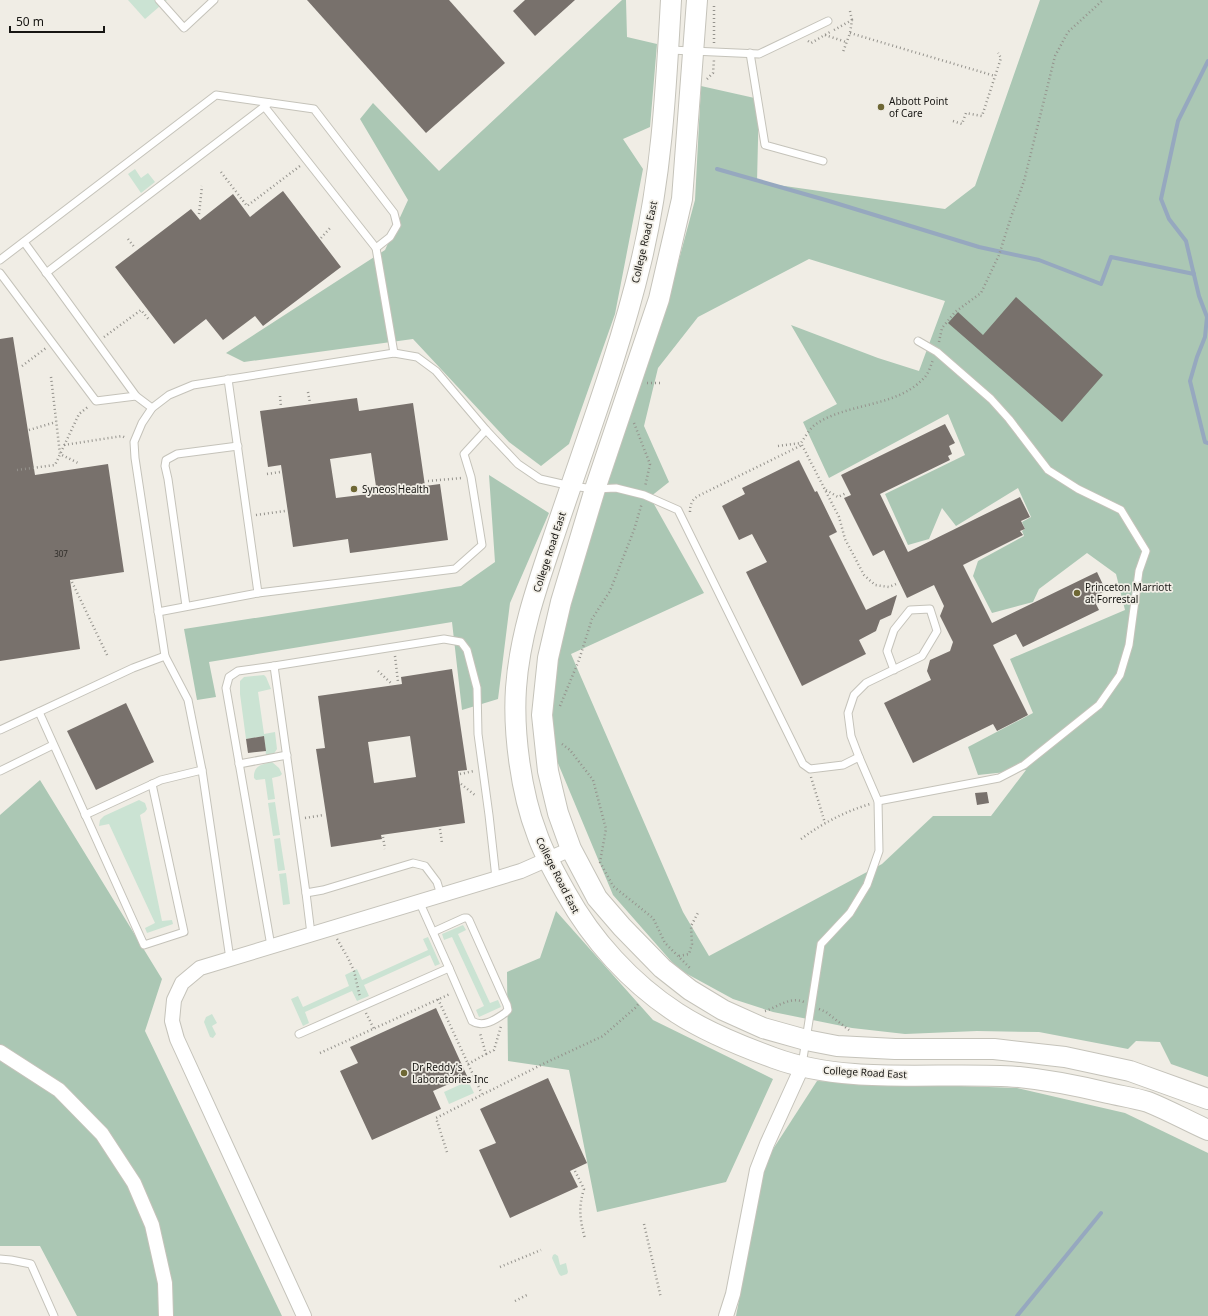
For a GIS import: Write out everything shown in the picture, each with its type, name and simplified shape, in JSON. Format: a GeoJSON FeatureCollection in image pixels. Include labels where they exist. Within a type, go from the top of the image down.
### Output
{"type":"FeatureCollection","features":[{"type":"Feature","properties":{"kind":"street","name":"College Road East"},"geometry":{"type":"LineString","coordinates":[[671,0],[664,124],[656,187],[641,263],[617,347],[543,570],[522,639],[516,690],[517,740],[524,788],[536,831],[547,859],[580,918],[610,954],[648,991],[678,1014],[718,1035],[774,1058],[802,1067],[837,1073],[1018,1077],[1067,1084],[1147,1102],[1208,1130]]}},
{"type":"Feature","properties":{"kind":"street"},"geometry":{"type":"LineString","coordinates":[[697,0],[704,51],[682,199],[659,299],[595,489],[561,602],[548,658],[542,715],[548,771],[558,813],[571,849],[597,898],[622,927],[662,968],[690,990],[723,1010],[763,1028],[806,1040],[837,1046],[895,1049],[994,1049],[1066,1056],[1130,1070],[1208,1099]]}},
{"type":"Feature","properties":{"kind":"street"},"geometry":{"type":"LineString","coordinates":[[304,1316],[177,1039],[172,1021],[174,1000],[182,983],[200,968],[521,871],[571,849]]}},
{"type":"Feature","properties":{"kind":"street"},"geometry":{"type":"LineString","coordinates":[[0,1052],[58,1090],[102,1134],[134,1183],[152,1225],[165,1283],[166,1316]]}},
{"type":"Feature","properties":{"kind":"street"},"geometry":{"type":"LineString","coordinates":[[726,1316],[733,1294],[757,1170],[767,1144],[802,1067]]}},
{"type":"Feature","properties":{"kind":"lane"},"geometry":{"type":"LineString","coordinates":[[158,0],[184,28],[214,0]]}},
{"type":"Feature","properties":{"kind":"lane"},"geometry":{"type":"LineString","coordinates":[[668,50],[759,54],[828,21]]}},
{"type":"Feature","properties":{"kind":"lane"},"geometry":{"type":"LineString","coordinates":[[750,53],[766,145],[823,161]]}},
{"type":"Feature","properties":{"kind":"lane"},"geometry":{"type":"LineString","coordinates":[[0,260],[216,95],[266,105],[314,109],[394,213],[397,225],[390,237],[376,248]]}},
{"type":"Feature","properties":{"kind":"lane"},"geometry":{"type":"LineString","coordinates":[[266,105],[376,248],[394,353]]}},
{"type":"Feature","properties":{"kind":"lane"},"geometry":{"type":"LineString","coordinates":[[46,273],[266,105]]}},
{"type":"Feature","properties":{"kind":"lane"},"geometry":{"type":"LineString","coordinates":[[24,242],[136,396],[152,408]]}},
{"type":"Feature","properties":{"kind":"lane"},"geometry":{"type":"LineString","coordinates":[[0,273],[96,401],[136,396]]}},
{"type":"Feature","properties":{"kind":"lane"},"geometry":{"type":"LineString","coordinates":[[878,801],[999,778],[1024,765],[1099,705],[1120,675],[1129,645],[1139,571],[1146,551],[1121,510],[1078,489],[1048,470],[1009,419],[991,399],[937,352],[918,341]]}},
{"type":"Feature","properties":{"kind":"lane"},"geometry":{"type":"LineString","coordinates":[[230,959],[202,770],[188,700],[165,656],[135,458],[134,442],[142,423],[152,408],[169,395],[193,384],[394,353],[417,357],[436,371],[486,430],[518,464],[540,479],[571,486],[595,489],[616,488],[644,495],[678,510],[803,764],[810,769],[844,765],[859,757]]}},
{"type":"Feature","properties":{"kind":"lane"},"geometry":{"type":"LineString","coordinates":[[228,379],[258,592]]}},
{"type":"Feature","properties":{"kind":"lane"},"geometry":{"type":"LineString","coordinates":[[158,612],[258,592],[456,569],[482,545],[471,477],[464,454],[486,430]]}},
{"type":"Feature","properties":{"kind":"lane"},"geometry":{"type":"LineString","coordinates":[[186,606],[165,466],[166,460],[177,454],[238,446]]}},
{"type":"Feature","properties":{"kind":"lane"},"geometry":{"type":"LineString","coordinates":[[802,1067],[821,944],[850,913],[867,885],[879,851],[878,801],[851,736],[848,713],[854,695],[866,683],[894,670],[922,656],[938,631],[930,609],[910,610],[894,630],[887,651],[894,670]]}},
{"type":"Feature","properties":{"kind":"lane"},"geometry":{"type":"LineString","coordinates":[[271,946],[226,688],[229,677],[238,671],[444,639],[461,642],[467,650],[477,688],[478,734],[496,878]]}},
{"type":"Feature","properties":{"kind":"lane"},"geometry":{"type":"LineString","coordinates":[[0,730],[133,668],[165,656]]}},
{"type":"Feature","properties":{"kind":"lane"},"geometry":{"type":"LineString","coordinates":[[274,666],[311,934]]}},
{"type":"Feature","properties":{"kind":"lane"},"geometry":{"type":"LineString","coordinates":[[39,712],[144,945],[184,932],[152,784]]}},
{"type":"Feature","properties":{"kind":"lane"},"geometry":{"type":"LineString","coordinates":[[0,771],[53,745]]}},
{"type":"Feature","properties":{"kind":"lane"},"geometry":{"type":"LineString","coordinates":[[239,764],[287,755]]}},
{"type":"Feature","properties":{"kind":"lane"},"geometry":{"type":"LineString","coordinates":[[85,815],[161,780],[202,770]]}},
{"type":"Feature","properties":{"kind":"lane"},"geometry":{"type":"LineString","coordinates":[[306,893],[323,890],[413,863],[426,866],[437,882],[441,895]]}},
{"type":"Feature","properties":{"kind":"lane"},"geometry":{"type":"LineString","coordinates":[[419,901],[472,1021],[482,1025],[505,1013],[508,1010],[507,1005],[469,920],[464,918],[433,932]]}},
{"type":"Feature","properties":{"kind":"lane"},"geometry":{"type":"LineString","coordinates":[[299,1034],[449,968]]}},
{"type":"Feature","properties":{"kind":"lane"},"geometry":{"type":"LineString","coordinates":[[0,1259],[31,1264],[54,1316]]}},
{"type":"Feature","properties":{"kind":"path"},"geometry":{"type":"LineString","coordinates":[[704,81],[713,73],[704,51],[714,0]]}},
{"type":"Feature","properties":{"kind":"path"},"geometry":{"type":"LineString","coordinates":[[690,513],[690,506],[693,499],[801,444],[815,425],[838,412],[875,404],[912,389],[926,375],[937,352],[942,328],[955,312],[981,293],[999,256],[1024,181],[1055,56],[1068,32],[1104,0]]}},
{"type":"Feature","properties":{"kind":"path"},"geometry":{"type":"LineString","coordinates":[[844,52],[852,20],[850,11]]}},
{"type":"Feature","properties":{"kind":"path"},"geometry":{"type":"LineString","coordinates":[[798,35],[811,43],[852,20]]}},
{"type":"Feature","properties":{"kind":"path"},"geometry":{"type":"LineString","coordinates":[[850,32],[995,76]]}},
{"type":"Feature","properties":{"kind":"path"},"geometry":{"type":"LineString","coordinates":[[825,35],[846,42]]}},
{"type":"Feature","properties":{"kind":"path"},"geometry":{"type":"LineString","coordinates":[[953,121],[962,124],[966,113],[982,116],[1001,58],[998,53]]}},
{"type":"Feature","properties":{"kind":"path"},"geometry":{"type":"LineString","coordinates":[[221,172],[247,206],[307,160]]}},
{"type":"Feature","properties":{"kind":"path"},"geometry":{"type":"LineString","coordinates":[[199,214],[202,186]]}},
{"type":"Feature","properties":{"kind":"path"},"geometry":{"type":"LineString","coordinates":[[322,238],[330,228]]}},
{"type":"Feature","properties":{"kind":"path"},"geometry":{"type":"LineString","coordinates":[[128,239],[135,248]]}},
{"type":"Feature","properties":{"kind":"path"},"geometry":{"type":"LineString","coordinates":[[97,342],[141,310],[150,321]]}},
{"type":"Feature","properties":{"kind":"path"},"geometry":{"type":"LineString","coordinates":[[22,366],[53,343]]}},
{"type":"Feature","properties":{"kind":"path"},"geometry":{"type":"LineString","coordinates":[[51,377],[60,454]]}},
{"type":"Feature","properties":{"kind":"path"},"geometry":{"type":"LineString","coordinates":[[642,384],[660,383]]}},
{"type":"Feature","properties":{"kind":"path"},"geometry":{"type":"LineString","coordinates":[[308,392],[310,404]]}},
{"type":"Feature","properties":{"kind":"path"},"geometry":{"type":"LineString","coordinates":[[280,396],[281,407]]}},
{"type":"Feature","properties":{"kind":"path"},"geometry":{"type":"LineString","coordinates":[[17,470],[55,465],[79,414],[96,401]]}},
{"type":"Feature","properties":{"kind":"path"},"geometry":{"type":"LineString","coordinates":[[559,707],[579,660],[592,619],[610,591],[634,530],[644,495],[650,464],[633,418]]}},
{"type":"Feature","properties":{"kind":"path"},"geometry":{"type":"LineString","coordinates":[[29,430],[56,422]]}},
{"type":"Feature","properties":{"kind":"path"},"geometry":{"type":"LineString","coordinates":[[64,445],[122,436],[134,442]]}},
{"type":"Feature","properties":{"kind":"path"},"geometry":{"type":"LineString","coordinates":[[778,446],[801,444]]}},
{"type":"Feature","properties":{"kind":"path"},"geometry":{"type":"LineString","coordinates":[[801,444],[839,517],[845,540],[864,575],[875,585],[889,587],[896,584]]}},
{"type":"Feature","properties":{"kind":"path"},"geometry":{"type":"LineString","coordinates":[[60,454],[78,463]]}},
{"type":"Feature","properties":{"kind":"path"},"geometry":{"type":"LineString","coordinates":[[267,474],[280,472]]}},
{"type":"Feature","properties":{"kind":"path"},"geometry":{"type":"LineString","coordinates":[[428,481],[471,477]]}},
{"type":"Feature","properties":{"kind":"path"},"geometry":{"type":"LineString","coordinates":[[825,490],[838,497],[846,493]]}},
{"type":"Feature","properties":{"kind":"path"},"geometry":{"type":"LineString","coordinates":[[248,516],[285,511]]}},
{"type":"Feature","properties":{"kind":"path"},"geometry":{"type":"LineString","coordinates":[[72,582],[108,657]]}},
{"type":"Feature","properties":{"kind":"path"},"geometry":{"type":"LineString","coordinates":[[393,647],[398,682]]}},
{"type":"Feature","properties":{"kind":"path"},"geometry":{"type":"LineString","coordinates":[[378,671],[392,684]]}},
{"type":"Feature","properties":{"kind":"path"},"geometry":{"type":"LineString","coordinates":[[560,743],[570,750],[593,780],[606,829],[600,862],[613,886],[652,918],[666,943],[695,973]]}},
{"type":"Feature","properties":{"kind":"path"},"geometry":{"type":"LineString","coordinates":[[460,774],[483,770]]}},
{"type":"Feature","properties":{"kind":"path"},"geometry":{"type":"LineString","coordinates":[[812,782],[825,823]]}},
{"type":"Feature","properties":{"kind":"path"},"geometry":{"type":"LineString","coordinates":[[462,784],[481,800]]}},
{"type":"Feature","properties":{"kind":"path"},"geometry":{"type":"LineString","coordinates":[[801,839],[825,823],[856,808],[878,801]]}},
{"type":"Feature","properties":{"kind":"path"},"geometry":{"type":"LineString","coordinates":[[296,819],[324,815]]}},
{"type":"Feature","properties":{"kind":"path"},"geometry":{"type":"LineString","coordinates":[[440,829],[442,843]]}},
{"type":"Feature","properties":{"kind":"path"},"geometry":{"type":"LineString","coordinates":[[383,837],[385,849]]}},
{"type":"Feature","properties":{"kind":"path"},"geometry":{"type":"LineString","coordinates":[[662,968],[679,956],[689,954],[692,944],[691,926],[699,911]]}},
{"type":"Feature","properties":{"kind":"path"},"geometry":{"type":"LineString","coordinates":[[333,928],[335,937],[354,971],[360,999],[374,1029]]}},
{"type":"Feature","properties":{"kind":"path"},"geometry":{"type":"LineString","coordinates":[[320,1053],[459,990]]}},
{"type":"Feature","properties":{"kind":"path"},"geometry":{"type":"LineString","coordinates":[[448,1152],[436,1118],[482,1094],[603,1036],[635,1008],[648,991]]}},
{"type":"Feature","properties":{"kind":"path"},"geometry":{"type":"LineString","coordinates":[[438,999],[482,1094]]}},
{"type":"Feature","properties":{"kind":"path"},"geometry":{"type":"LineString","coordinates":[[760,1012],[767,1011],[788,1001],[797,999],[826,1012],[850,1031]]}},
{"type":"Feature","properties":{"kind":"path"},"geometry":{"type":"LineString","coordinates":[[468,1064],[494,1050],[505,1013]]}},
{"type":"Feature","properties":{"kind":"path"},"geometry":{"type":"LineString","coordinates":[[477,1024],[486,1054]]}},
{"type":"Feature","properties":{"kind":"path"},"geometry":{"type":"LineString","coordinates":[[575,1171],[584,1189],[580,1203],[581,1222],[585,1239]]}},
{"type":"Feature","properties":{"kind":"path"},"geometry":{"type":"LineString","coordinates":[[644,1224],[661,1298]]}},
{"type":"Feature","properties":{"kind":"path"},"geometry":{"type":"LineString","coordinates":[[500,1267],[541,1250]]}},
{"type":"Feature","properties":{"kind":"path"},"geometry":{"type":"LineString","coordinates":[[515,1301],[527,1295]]}},
{"type":"Feature","properties":{"kind":"green space"},"geometry":{"type":"Polygon","coordinates":[[[128,0],[167,0],[145,19],[128,0]]]}},
{"type":"Feature","properties":{"kind":"green space"},"geometry":{"type":"Polygon","coordinates":[[[622,0],[626,0],[627,37],[657,44],[650,127],[623,139],[643,169],[615,314],[569,444],[541,466],[509,442],[413,339],[244,362],[226,353],[385,250],[408,200],[360,119],[373,103],[439,171],[622,0]]]}},
{"type":"Feature","properties":{"kind":"green space"},"geometry":{"type":"Polygon","coordinates":[[[1040,0],[1208,0],[1208,1077],[1171,1064],[1160,1042],[1136,1041],[1128,1049],[1039,1032],[977,1031],[905,1034],[852,1028],[773,1012],[733,999],[678,969],[613,895],[547,737],[554,659],[597,516],[666,308],[695,200],[701,86],[759,99],[757,182],[945,209],[975,186],[1040,0]],[[809,259],[698,317],[658,368],[644,426],[669,482],[650,497],[704,593],[571,654],[683,912],[709,956],[882,864],[933,816],[991,816],[1026,770],[978,775],[968,747],[1033,713],[1010,659],[1125,610],[1116,574],[1087,553],[1039,589],[1033,602],[992,613],[973,576],[978,561],[1024,536],[1022,531],[1025,529],[1022,522],[1031,517],[1018,488],[956,526],[942,508],[929,539],[908,545],[885,494],[965,455],[948,414],[829,478],[803,422],[837,404],[791,325],[878,358],[919,371],[945,301],[809,259]]]}},
{"type":"Feature","properties":{"kind":"green space"},"geometry":{"type":"Polygon","coordinates":[[[135,169],[141,178],[148,173],[155,182],[141,193],[128,174],[135,169]]]}},
{"type":"Feature","properties":{"kind":"green space"},"geometry":{"type":"Polygon","coordinates":[[[489,475],[549,513],[510,603],[498,699],[462,710],[452,622],[209,662],[216,697],[197,700],[184,629],[461,586],[495,562],[489,475]]]}},
{"type":"Feature","properties":{"kind":"green space"},"geometry":{"type":"Polygon","coordinates":[[[264,675],[271,689],[258,692],[264,734],[275,732],[277,749],[273,755],[266,755],[264,736],[246,739],[240,694],[240,681],[244,677],[264,675]]]}},
{"type":"Feature","properties":{"kind":"green space"},"geometry":{"type":"Polygon","coordinates":[[[272,762],[279,768],[282,774],[272,778],[275,799],[268,800],[265,779],[256,780],[254,778],[254,774],[259,766],[272,762]]]}},
{"type":"Feature","properties":{"kind":"green space"},"geometry":{"type":"Polygon","coordinates":[[[40,780],[162,979],[145,1031],[282,1316],[77,1316],[40,1246],[0,1246],[0,815],[40,780]]]}},
{"type":"Feature","properties":{"kind":"green space"},"geometry":{"type":"Polygon","coordinates":[[[139,800],[145,803],[147,809],[140,815],[162,921],[172,920],[173,924],[147,933],[145,928],[155,923],[109,824],[99,826],[100,820],[104,816],[139,800]]]}},
{"type":"Feature","properties":{"kind":"green space"},"geometry":{"type":"Polygon","coordinates":[[[275,802],[280,835],[273,836],[268,803],[275,802]]]}},
{"type":"Feature","properties":{"kind":"green space"},"geometry":{"type":"Polygon","coordinates":[[[280,838],[285,870],[278,871],[274,839],[280,838]]]}},
{"type":"Feature","properties":{"kind":"green space"},"geometry":{"type":"Polygon","coordinates":[[[286,873],[290,904],[283,905],[279,874],[286,873]]]}},
{"type":"Feature","properties":{"kind":"green space"},"geometry":{"type":"Polygon","coordinates":[[[556,911],[653,1020],[773,1079],[726,1182],[597,1212],[569,1070],[508,1061],[507,972],[540,958],[556,911]]]}},
{"type":"Feature","properties":{"kind":"green space"},"geometry":{"type":"Polygon","coordinates":[[[463,925],[466,930],[458,934],[490,1003],[498,1000],[501,1007],[479,1017],[476,1010],[484,1006],[452,937],[444,940],[442,934],[463,925]]]}},
{"type":"Feature","properties":{"kind":"green space"},"geometry":{"type":"Polygon","coordinates":[[[428,937],[440,964],[435,966],[430,955],[364,985],[369,996],[357,1001],[352,991],[305,1012],[309,1023],[303,1026],[291,999],[298,996],[303,1007],[349,986],[345,975],[357,969],[362,980],[428,950],[423,939],[428,937]]]}},
{"type":"Feature","properties":{"kind":"green space"},"geometry":{"type":"Polygon","coordinates":[[[212,1014],[217,1023],[212,1026],[216,1034],[213,1038],[210,1037],[204,1022],[206,1017],[212,1014]]]}},
{"type":"Feature","properties":{"kind":"green space"},"geometry":{"type":"Polygon","coordinates":[[[468,1081],[474,1093],[449,1104],[444,1092],[468,1081]]]}},
{"type":"Feature","properties":{"kind":"green space"},"geometry":{"type":"Polygon","coordinates":[[[817,1081],[1017,1088],[1125,1113],[1208,1153],[1208,1316],[736,1316],[766,1160],[817,1081]]]}},
{"type":"Feature","properties":{"kind":"green space"},"geometry":{"type":"Polygon","coordinates":[[[555,1254],[558,1256],[560,1265],[566,1263],[567,1274],[561,1276],[559,1274],[552,1258],[555,1254]]]}},
{"type":"Feature","properties":{"kind":"building"},"geometry":{"type":"Polygon","coordinates":[[[307,0],[449,0],[505,63],[426,133],[307,0]]]}},
{"type":"Feature","properties":{"kind":"building"},"geometry":{"type":"Polygon","coordinates":[[[525,0],[575,0],[535,36],[513,11],[525,0]]]}},
{"type":"Feature","properties":{"kind":"building"},"geometry":{"type":"Polygon","coordinates":[[[283,191],[341,267],[263,326],[255,316],[223,340],[206,319],[174,344],[115,267],[191,209],[200,220],[233,194],[250,217],[283,191]]]}},
{"type":"Feature","properties":{"kind":"building"},"geometry":{"type":"Polygon","coordinates":[[[1016,297],[1103,375],[1062,422],[948,323],[958,312],[983,335],[1016,297]]]}},
{"type":"Feature","properties":{"kind":"building"},"geometry":{"type":"Polygon","coordinates":[[[13,337],[35,475],[108,464],[124,572],[70,580],[80,649],[0,661],[0,339],[13,337]]]}},
{"type":"Feature","properties":{"kind":"building"},"geometry":{"type":"Polygon","coordinates":[[[357,398],[359,411],[413,403],[425,486],[440,484],[448,540],[350,553],[348,539],[293,547],[281,465],[268,467],[260,411],[357,398]],[[371,453],[330,459],[336,498],[377,493],[371,453]]]}},
{"type":"Feature","properties":{"kind":"building","name":"Princeton Marriott at Forrestal"},"geometry":{"type":"Polygon","coordinates":[[[945,424],[955,443],[949,446],[952,454],[948,456],[950,460],[880,494],[908,552],[1020,497],[1030,517],[1021,521],[1025,529],[1020,531],[1023,535],[963,565],[992,623],[1097,572],[1106,591],[1097,595],[1100,602],[1096,604],[1099,610],[1023,647],[1016,634],[993,645],[1028,715],[997,731],[993,724],[913,763],[884,703],[931,680],[927,671],[930,660],[950,651],[953,642],[940,616],[944,606],[934,585],[907,598],[884,550],[873,556],[844,498],[851,495],[841,475],[945,424]]]}},
{"type":"Feature","properties":{"kind":"building"},"geometry":{"type":"Polygon","coordinates":[[[799,460],[815,492],[817,491],[837,532],[829,536],[866,610],[897,595],[891,615],[880,620],[876,631],[859,640],[866,654],[802,686],[746,572],[767,562],[752,534],[739,540],[722,506],[745,494],[742,488],[799,460]]]}},
{"type":"Feature","properties":{"kind":"building"},"geometry":{"type":"Polygon","coordinates":[[[452,669],[467,770],[458,771],[465,823],[381,835],[382,839],[331,847],[316,749],[325,748],[318,696],[402,684],[401,677],[452,669]],[[410,736],[368,742],[374,783],[416,777],[410,736]]]}},
{"type":"Feature","properties":{"kind":"building"},"geometry":{"type":"Polygon","coordinates":[[[126,703],[154,762],[96,790],[67,731],[126,703]]]}},
{"type":"Feature","properties":{"kind":"building"},"geometry":{"type":"Polygon","coordinates":[[[264,736],[266,751],[248,753],[246,739],[264,736]]]}},
{"type":"Feature","properties":{"kind":"building"},"geometry":{"type":"Polygon","coordinates":[[[987,792],[989,803],[977,805],[975,793],[987,792]]]}},
{"type":"Feature","properties":{"kind":"building","name":"Dr Reddy's Laboratories Inc"},"geometry":{"type":"Polygon","coordinates":[[[436,1008],[467,1076],[433,1091],[441,1109],[372,1140],[340,1071],[358,1063],[350,1047],[436,1008]]]}},
{"type":"Feature","properties":{"kind":"building"},"geometry":{"type":"Polygon","coordinates":[[[548,1078],[587,1163],[570,1171],[578,1187],[510,1218],[479,1150],[496,1143],[480,1109],[548,1078]]]}},
{"type":"Feature","properties":{"kind":"waterway"},"geometry":{"type":"LineString","coordinates":[[1208,61],[1178,121],[1161,199],[1169,219],[1186,241],[1199,296],[1207,317],[1205,337],[1190,381],[1205,442],[1208,443]]}},
{"type":"Feature","properties":{"kind":"waterway"},"geometry":{"type":"LineString","coordinates":[[717,169],[829,201],[979,247],[1039,260],[1101,284],[1111,257],[1194,274]]}},
{"type":"Feature","properties":{"kind":"waterway"},"geometry":{"type":"LineString","coordinates":[[1017,1316],[1101,1213]]}},
{"type":"Feature","properties":{"kind":"place","name":"Abbott Point of Care"},"geometry":{"type":"Point","coordinates":[881,107]}},
{"type":"Feature","properties":{"kind":"place","name":"Syneos Health"},"geometry":{"type":"Point","coordinates":[354,489]}},
{"type":"Feature","properties":{"kind":"place","name":"Princeton Marriott at Forrestal"},"geometry":{"type":"Point","coordinates":[1077,593]}},
{"type":"Feature","properties":{"kind":"place","name":"Dr Reddy's Laboratories Inc"},"geometry":{"type":"Point","coordinates":[404,1073]}}]}
